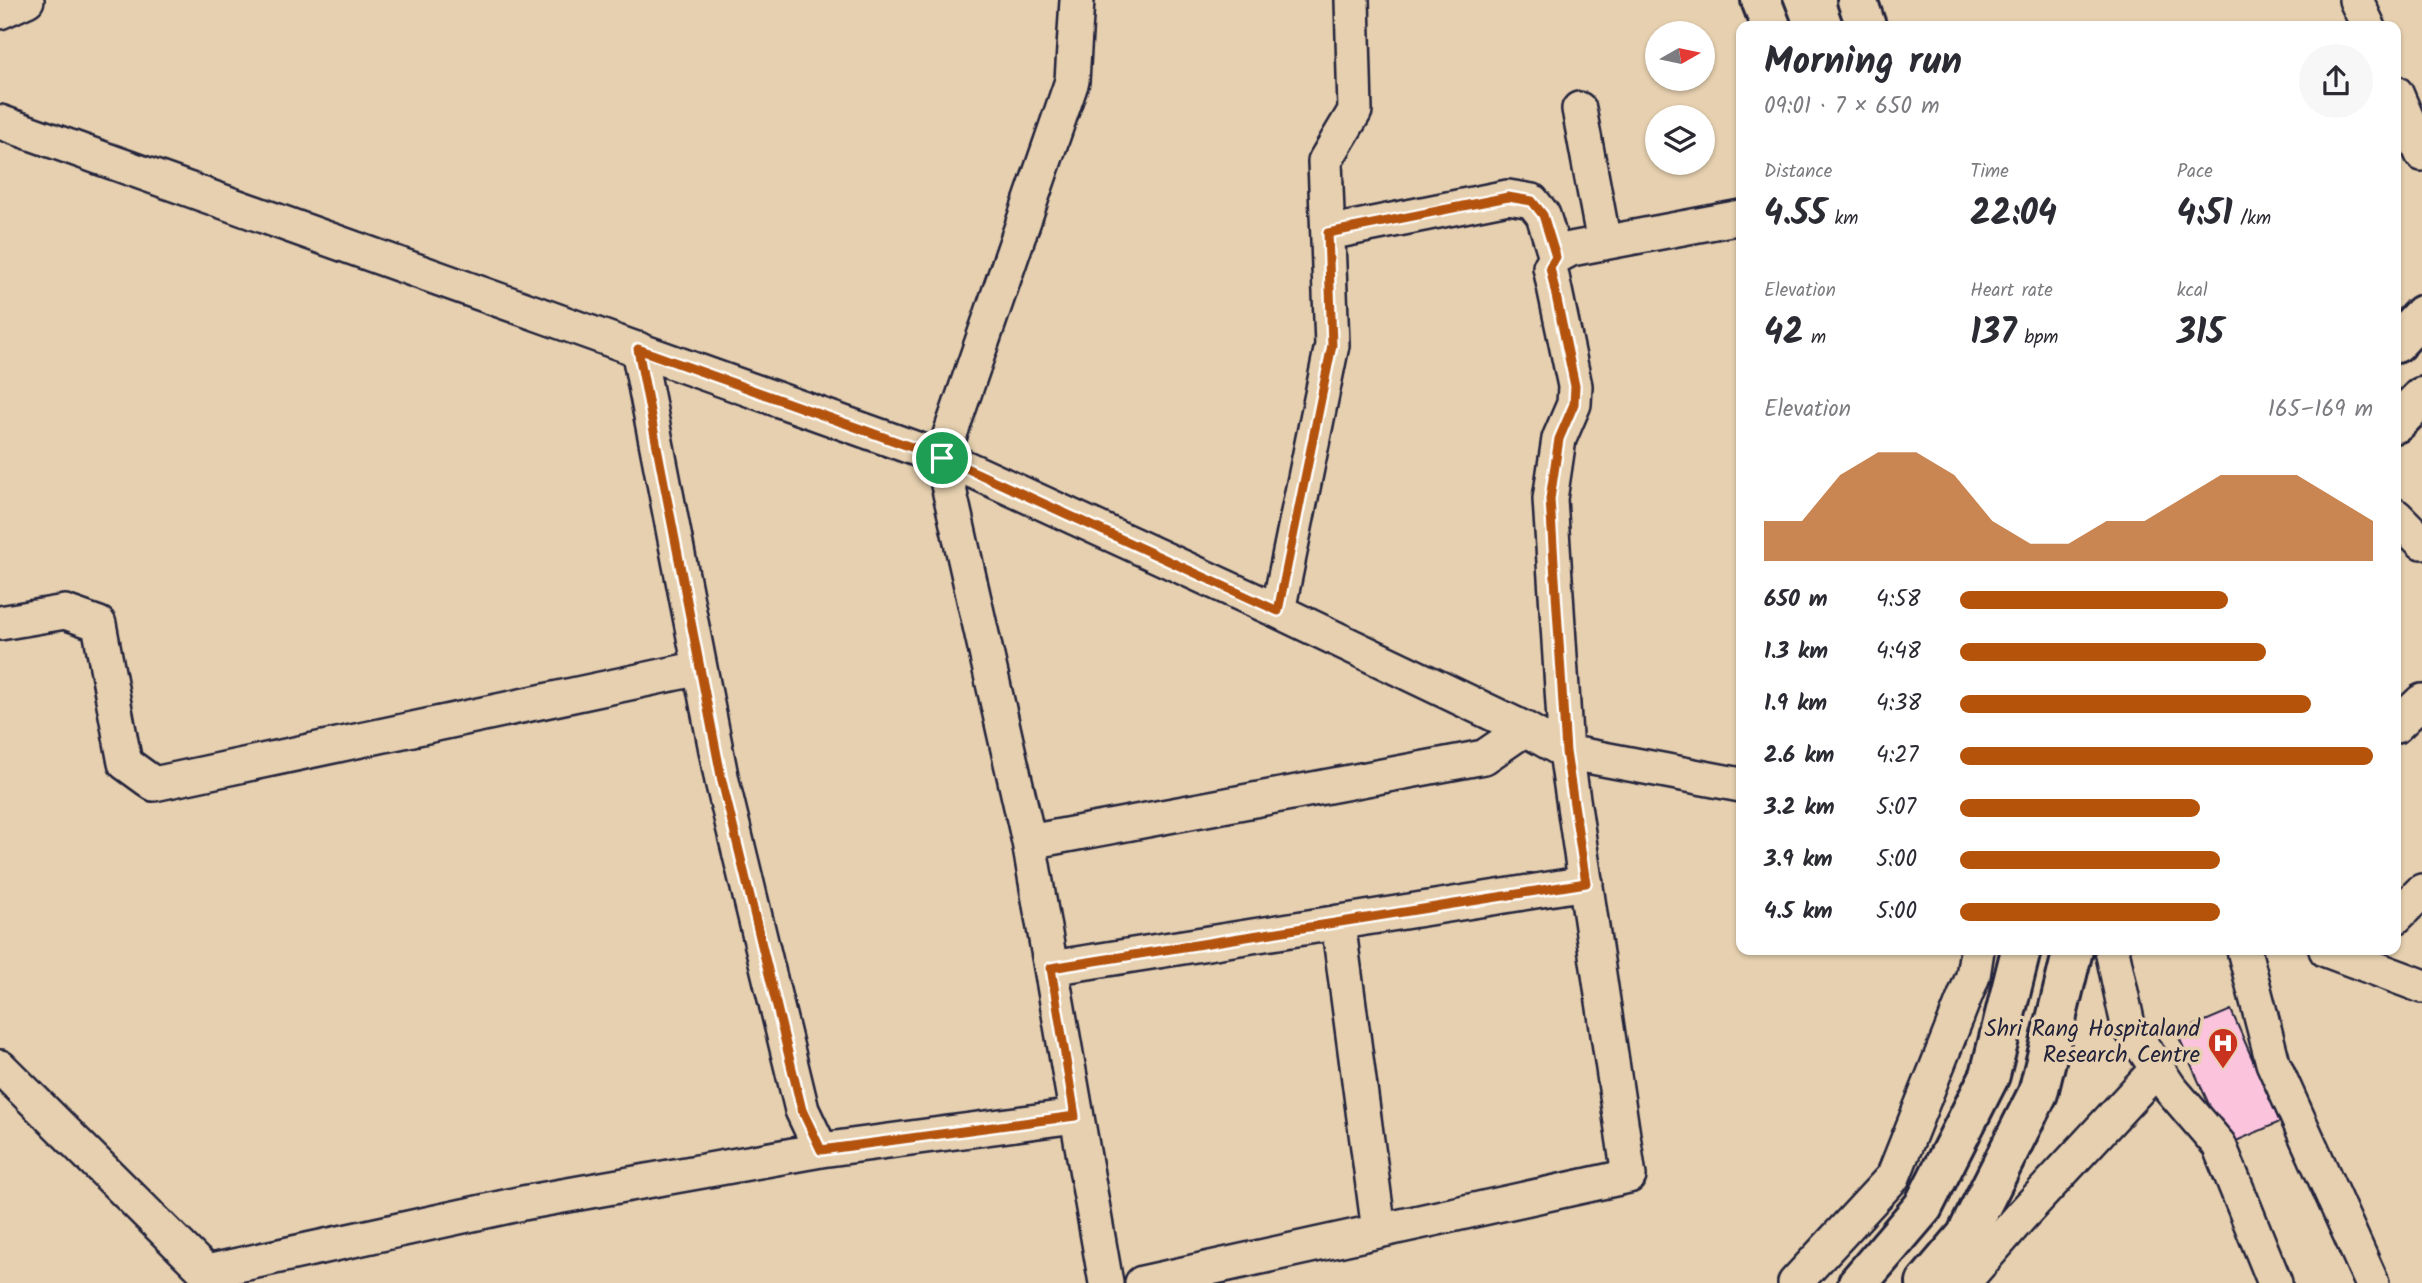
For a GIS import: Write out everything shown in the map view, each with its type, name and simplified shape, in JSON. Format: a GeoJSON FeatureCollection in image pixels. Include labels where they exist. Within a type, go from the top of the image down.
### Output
{"type":"FeatureCollection","features":[{"type":"Feature","properties":{"kind":"main road"},"geometry":{"type":"LineString","coordinates":[[1761,0],[1769,21]]}},
{"type":"Feature","properties":{"kind":"main road"},"geometry":{"type":"LineString","coordinates":[[1857,0],[1865,21]]}},
{"type":"Feature","properties":{"kind":"main road"},"geometry":{"type":"LineString","coordinates":[[2401,337],[2422,314]]}},
{"type":"Feature","properties":{"kind":"main road"},"geometry":{"type":"LineString","coordinates":[[2401,418],[2422,397]]}},
{"type":"Feature","properties":{"kind":"main road"},"geometry":{"type":"LineString","coordinates":[[1858,1283],[1923,1207],[1990,1075],[2020,955]]}},
{"type":"Feature","properties":{"kind":"main road"},"geometry":{"type":"LineString","coordinates":[[1926,1283],[1966,1236],[2038,1093],[2072,955]]}},
{"type":"Feature","properties":{"kind":"street"},"geometry":{"type":"LineString","coordinates":[[0,12],[27,0]]}},
{"type":"Feature","properties":{"kind":"street"},"geometry":{"type":"LineString","coordinates":[[1077,0],[1072,81],[942,458],[1029,842],[1106,1283]]}},
{"type":"Feature","properties":{"kind":"street"},"geometry":{"type":"LineString","coordinates":[[1278,611],[1332,345],[1325,161],[1355,111],[1352,0]]}},
{"type":"Feature","properties":{"kind":"street"},"geometry":{"type":"LineString","coordinates":[[2356,0],[2366,21]]}},
{"type":"Feature","properties":{"kind":"street"},"geometry":{"type":"LineString","coordinates":[[2401,105],[2422,154]]}},
{"type":"Feature","properties":{"kind":"street"},"geometry":{"type":"LineString","coordinates":[[1578,109],[1604,243]]}},
{"type":"Feature","properties":{"kind":"street"},"geometry":{"type":"LineString","coordinates":[[0,122],[942,458],[1278,611],[1525,729],[1566,752],[1736,784]]}},
{"type":"Feature","properties":{"kind":"street"},"geometry":{"type":"LineString","coordinates":[[1328,233],[1508,197],[1532,201],[1543,215],[1556,257]]}},
{"type":"Feature","properties":{"kind":"street"},"geometry":{"type":"LineString","coordinates":[[1142,1283],[1629,1176],[1566,752],[1550,499],[1559,439],[1574,404],[1575,386],[1550,267],[1556,257],[1571,249],[1736,218]]}},
{"type":"Feature","properties":{"kind":"street"},"geometry":{"type":"LineString","coordinates":[[638,349],[722,781],[780,1030],[802,1110],[821,1150]]}},
{"type":"Feature","properties":{"kind":"street"},"geometry":{"type":"LineString","coordinates":[[2401,521],[2422,542]]}},
{"type":"Feature","properties":{"kind":"street"},"geometry":{"type":"LineString","coordinates":[[0,623],[65,612],[99,624],[125,763],[153,784],[700,668]]}},
{"type":"Feature","properties":{"kind":"street"},"geometry":{"type":"LineString","coordinates":[[2401,721],[2422,701]]}},
{"type":"Feature","properties":{"kind":"street"},"geometry":{"type":"LineString","coordinates":[[1029,842],[1484,757],[1525,729]]}},
{"type":"Feature","properties":{"kind":"street"},"geometry":{"type":"LineString","coordinates":[[1051,968],[1586,883]]}},
{"type":"Feature","properties":{"kind":"street"},"geometry":{"type":"LineString","coordinates":[[2401,912],[2422,891]]}},
{"type":"Feature","properties":{"kind":"street"},"geometry":{"type":"LineString","coordinates":[[1338,922],[1379,1231]]}},
{"type":"Feature","properties":{"kind":"street"},"geometry":{"type":"LineString","coordinates":[[1795,1283],[1893,1177],[1973,976],[1976,955]]}},
{"type":"Feature","properties":{"kind":"street"},"geometry":{"type":"LineString","coordinates":[[2113,955],[2128,1026],[2170,1088],[2219,1145],[2275,1283]]}},
{"type":"Feature","properties":{"kind":"street"},"geometry":{"type":"LineString","coordinates":[[2245,955],[2273,1063],[2372,1283]]}},
{"type":"Feature","properties":{"kind":"street"},"geometry":{"type":"LineString","coordinates":[[2350,955],[2421,989]]}},
{"type":"Feature","properties":{"kind":"street"},"geometry":{"type":"LineString","coordinates":[[0,1067],[211,1278],[523,1203],[821,1150],[1075,1116]]}},
{"type":"Feature","properties":{"kind":"street"},"geometry":{"type":"LineString","coordinates":[[1963,1283],[2157,1069]]}},
{"type":"Feature","properties":{"kind":"building"},"geometry":{"type":"Polygon","coordinates":[[[2231,1010],[2280,1122],[2227,1145],[2177,1033],[2231,1010]]]}},
{"type":"Feature","properties":{"kind":"place","name":"Shri Rang Hospitaland Research Centre"},"geometry":{"type":"Point","coordinates":[2223,1070]}},
{"type":"Feature","properties":{"kind":"route"},"geometry":{"type":"LineString","coordinates":[[1508,197],[1532,201],[1543,215],[1556,257],[1550,267],[1575,386],[1574,404],[1559,439],[1550,499],[1566,752],[1586,883],[1051,968],[1075,1116],[821,1150],[802,1110],[780,1030],[722,781],[638,349],[942,458],[1278,611],[1332,345],[1328,233],[1508,197]]}}]}
